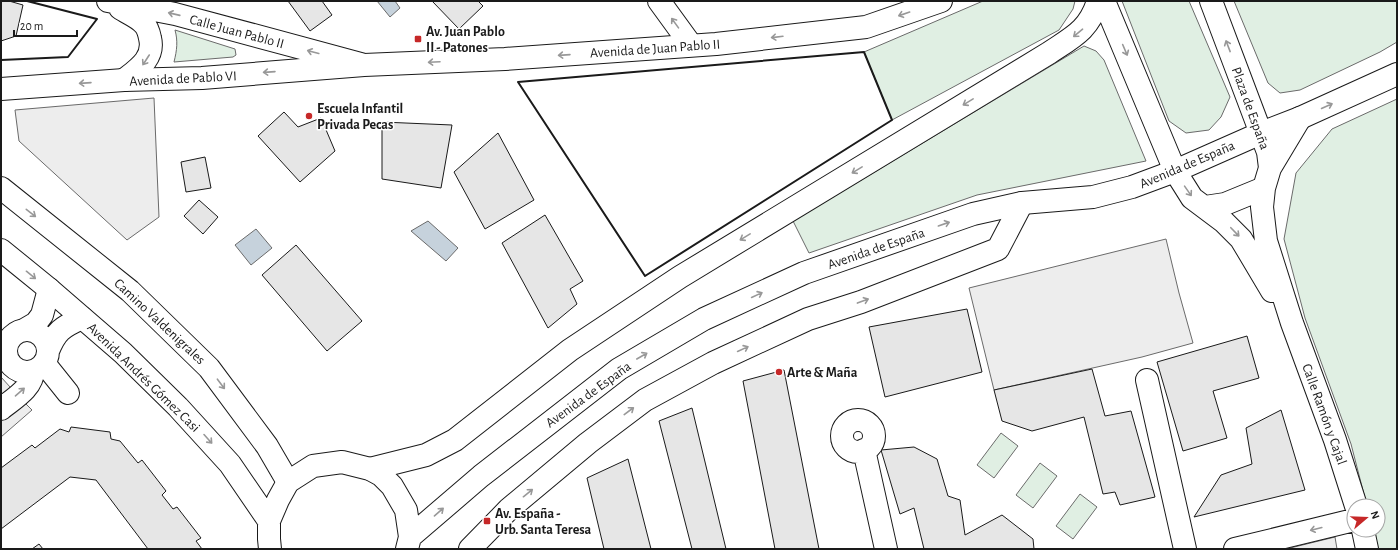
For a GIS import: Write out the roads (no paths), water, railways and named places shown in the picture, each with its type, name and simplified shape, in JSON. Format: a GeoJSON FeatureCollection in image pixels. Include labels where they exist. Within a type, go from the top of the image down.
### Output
{"type":"FeatureCollection","features":[{"type":"Feature","properties":{"kind":"street","name":"Calle Juan Pablo II"},"geometry":{"type":"LineString","coordinates":[[108,1],[175,14],[364,65]]}},
{"type":"Feature","properties":{"kind":"street","name":"Calle Juan Pablo II"},"geometry":{"type":"LineString","coordinates":[[108,1],[144,24],[150,34],[152,45],[149,57],[141,66],[124,80]]}},
{"type":"Feature","properties":{"kind":"street"},"geometry":{"type":"LineString","coordinates":[[658,1],[692,45]]}},
{"type":"Feature","properties":{"kind":"street","name":"Avenida de Juan Pablo II"},"geometry":{"type":"LineString","coordinates":[[364,65],[505,59],[716,44],[866,27],[941,1]]}},
{"type":"Feature","properties":{"kind":"street"},"geometry":{"type":"LineString","coordinates":[[370,469],[426,455],[455,440],[570,350],[680,277],[1049,53],[1079,33],[1090,21],[1098,1]]}},
{"type":"Feature","properties":{"kind":"street"},"geometry":{"type":"LineString","coordinates":[[1104,1],[1176,171],[1192,198],[1205,207],[1225,204],[1267,178],[1300,118]]}},
{"type":"Feature","properties":{"kind":"street","name":"Plaza de España"},"geometry":{"type":"LineString","coordinates":[[1211,1],[1268,152],[1267,178]]}},
{"type":"Feature","properties":{"kind":"street","name":"Avenida de Pablo VI"},"geometry":{"type":"LineString","coordinates":[[1,89],[124,80],[202,78],[364,65]]}},
{"type":"Feature","properties":{"kind":"street","name":"Avenida de España"},"geometry":{"type":"LineString","coordinates":[[408,543],[481,476],[619,369],[704,319],[804,273],[973,214],[1022,203],[1093,197],[1132,187],[1176,171],[1261,133],[1300,118],[1397,74]]}},
{"type":"Feature","properties":{"kind":"street","name":"Calle Ramón y Cajal"},"geometry":{"type":"LineString","coordinates":[[1267,178],[1262,207],[1266,241],[1292,323],[1335,440],[1353,498]]}},
{"type":"Feature","properties":{"kind":"street","name":"Camino Valdenigrales"},"geometry":{"type":"LineString","coordinates":[[1,188],[130,290],[209,368],[267,446],[288,482]]}},
{"type":"Feature","properties":{"kind":"street"},"geometry":{"type":"LineString","coordinates":[[470,549],[509,509],[588,443],[644,400],[714,363],[808,319],[862,302],[998,249],[1022,203]]}},
{"type":"Feature","properties":{"kind":"street","name":"Calle Ramón y Cajal"},"geometry":{"type":"LineString","coordinates":[[1205,207],[1224,222],[1241,239],[1292,323]]}},
{"type":"Feature","properties":{"kind":"street","name":"Avenida Andrés Gómez Casi"},"geometry":{"type":"LineString","coordinates":[[1,250],[123,353],[208,439],[230,464],[269,521]]}},
{"type":"Feature","properties":{"kind":"street"},"geometry":{"type":"LineString","coordinates":[[24,330],[36,332],[41,335],[47,345],[42,362],[26,372],[13,367],[4,348],[13,335],[36,323],[42,315],[49,289]]}},
{"type":"Feature","properties":{"kind":"street"},"geometry":{"type":"LineString","coordinates":[[1,409],[30,382],[54,337],[63,328],[82,318]]}},
{"type":"Feature","properties":{"kind":"street"},"geometry":{"type":"LineString","coordinates":[[42,362],[68,393]]}},
{"type":"Feature","properties":{"kind":"street"},"geometry":{"type":"LineString","coordinates":[[1147,380],[1185,549]]}},
{"type":"Feature","properties":{"kind":"street"},"geometry":{"type":"LineString","coordinates":[[864,450],[886,549]]}},
{"type":"Feature","properties":{"kind":"street"},"geometry":{"type":"LineString","coordinates":[[270,549],[269,521],[288,482],[313,466],[342,462],[370,469],[381,475],[392,486],[406,510],[408,543]]}},
{"type":"Feature","properties":{"kind":"street"},"geometry":{"type":"LineString","coordinates":[[1236,549],[1346,522]]}},
{"type":"Feature","properties":{"kind":"street"},"geometry":{"type":"LineString","coordinates":[[1365,538],[1367,549]]}},
{"type":"Feature","properties":{"kind":"place","name":"Av. Juan Pablo II - Patones"},"geometry":{"type":"Point","coordinates":[418,39]}},
{"type":"Feature","properties":{"kind":"place","name":"Escuela Infantil Privada Pecas"},"geometry":{"type":"Point","coordinates":[309,116]}},
{"type":"Feature","properties":{"kind":"place","name":"Arte & Maña"},"geometry":{"type":"Point","coordinates":[779,372]}},
{"type":"Feature","properties":{"kind":"place","name":"Av. España - Urb. Santa Teresa"},"geometry":{"type":"Point","coordinates":[487,521]}}]}
